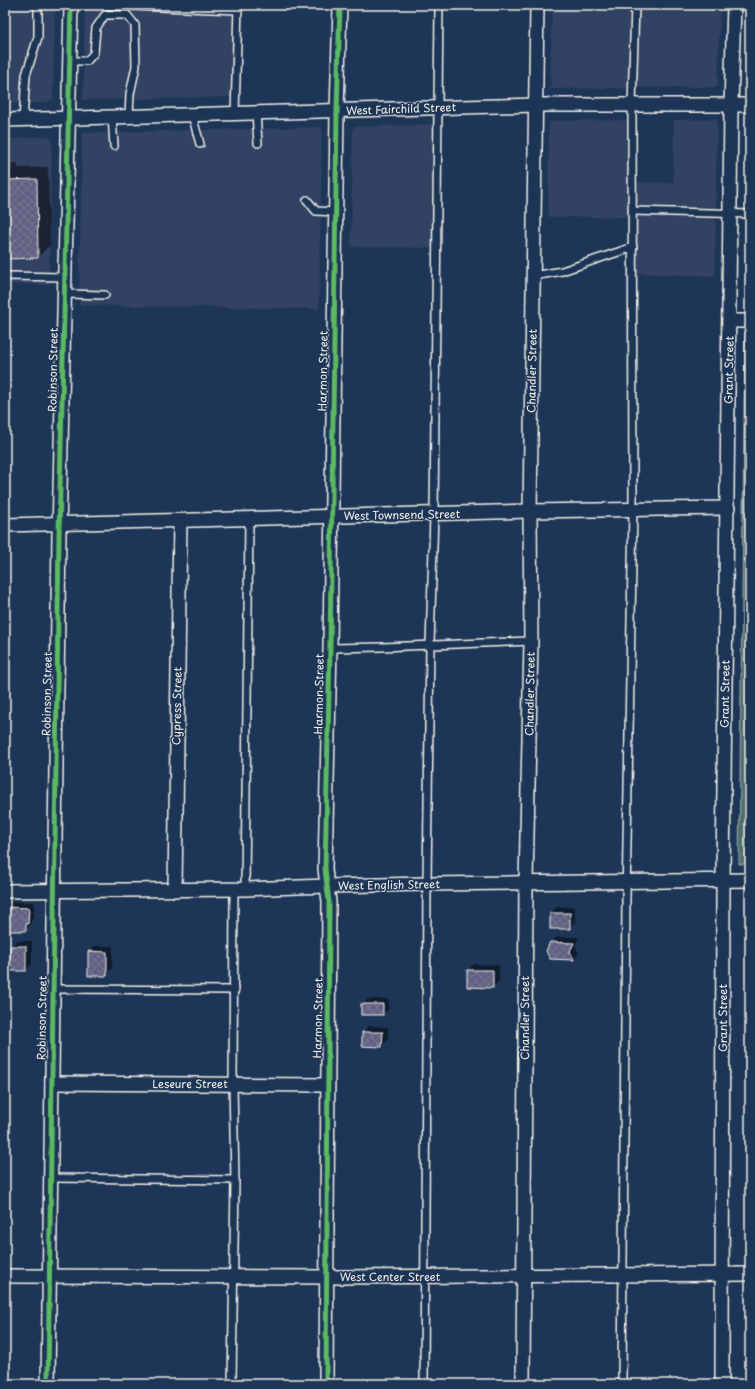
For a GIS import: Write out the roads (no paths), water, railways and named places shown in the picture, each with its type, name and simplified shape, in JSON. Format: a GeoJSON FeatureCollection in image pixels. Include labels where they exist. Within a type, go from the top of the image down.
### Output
{"type":"FeatureCollection","features":[{"type":"Feature","properties":{"kind":"street","name":"Robinson Street"},"geometry":{"type":"LineString","coordinates":[[48,1384],[59,524],[71,5]]}},
{"type":"Feature","properties":{"kind":"street","name":"Harmon Street"},"geometry":{"type":"LineString","coordinates":[[326,1384],[327,1085],[330,902],[325,869],[330,648],[335,212],[340,5]]}},
{"type":"Feature","properties":{"kind":"street","name":"Chandler Street"},"geometry":{"type":"LineString","coordinates":[[523,1384],[526,883],[531,641],[530,511],[537,5]]}},
{"type":"Feature","properties":{"kind":"street","name":"Grant Street"},"geometry":{"type":"LineString","coordinates":[[722,1384],[723,881],[730,321],[731,105],[734,5]]}},
{"type":"Feature","properties":{"kind":"street","name":"West Fairchild Street"},"geometry":{"type":"LineString","coordinates":[[5,120],[535,105],[750,105]]}},
{"type":"Feature","properties":{"kind":"street"},"geometry":{"type":"LineString","coordinates":[[730,321],[750,321]]}},
{"type":"Feature","properties":{"kind":"street","name":"West Townsend Street"},"geometry":{"type":"LineString","coordinates":[[5,524],[59,524],[530,511],[728,508]]}},
{"type":"Feature","properties":{"kind":"street","name":"Cypress Street"},"geometry":{"type":"LineString","coordinates":[[175,890],[180,521]]}},
{"type":"Feature","properties":{"kind":"street","name":"West English Street"},"geometry":{"type":"LineString","coordinates":[[5,891],[54,892],[427,884],[750,880]]}},
{"type":"Feature","properties":{"kind":"street","name":"Leseure Street"},"geometry":{"type":"LineString","coordinates":[[52,1083],[327,1085]]}},
{"type":"Feature","properties":{"kind":"street","name":"West Center Street"},"geometry":{"type":"LineString","coordinates":[[5,1276],[327,1277],[750,1274]]}},
{"type":"Feature","properties":{"kind":"lane"},"geometry":{"type":"LineString","coordinates":[[23,120],[26,75],[38,37],[38,5]]}},
{"type":"Feature","properties":{"kind":"lane"},"geometry":{"type":"LineString","coordinates":[[106,5],[238,7],[235,114]]}},
{"type":"Feature","properties":{"kind":"lane"},"geometry":{"type":"LineString","coordinates":[[424,1384],[427,884],[430,645],[434,514],[439,5]]}},
{"type":"Feature","properties":{"kind":"lane"},"geometry":{"type":"LineString","coordinates":[[622,1384],[626,882],[633,509],[632,105],[635,5]]}},
{"type":"Feature","properties":{"kind":"lane"},"geometry":{"type":"LineString","coordinates":[[70,61],[87,61],[94,53],[96,28],[105,14],[127,15],[135,25],[136,66],[130,94],[128,116]]}},
{"type":"Feature","properties":{"kind":"lane"},"geometry":{"type":"LineString","coordinates":[[256,113],[258,143]]}},
{"type":"Feature","properties":{"kind":"lane"},"geometry":{"type":"LineString","coordinates":[[192,115],[200,144]]}},
{"type":"Feature","properties":{"kind":"lane"},"geometry":{"type":"LineString","coordinates":[[112,117],[114,146]]}},
{"type":"Feature","properties":{"kind":"lane"},"geometry":{"type":"LineString","coordinates":[[307,200],[316,211],[335,212]]}},
{"type":"Feature","properties":{"kind":"lane"},"geometry":{"type":"LineString","coordinates":[[633,210],[750,214]]}},
{"type":"Feature","properties":{"kind":"lane"},"geometry":{"type":"LineString","coordinates":[[533,276],[562,271],[633,247]]}},
{"type":"Feature","properties":{"kind":"lane"},"geometry":{"type":"LineString","coordinates":[[5,276],[65,276]]}},
{"type":"Feature","properties":{"kind":"lane"},"geometry":{"type":"LineString","coordinates":[[65,294],[105,295]]}},
{"type":"Feature","properties":{"kind":"lane"},"geometry":{"type":"LineString","coordinates":[[232,1384],[235,1180],[233,1084],[235,990],[240,889],[249,519]]}},
{"type":"Feature","properties":{"kind":"lane"},"geometry":{"type":"LineString","coordinates":[[330,648],[531,641]]}},
{"type":"Feature","properties":{"kind":"lane"},"geometry":{"type":"LineString","coordinates":[[53,989],[235,990]]}},
{"type":"Feature","properties":{"kind":"lane"},"geometry":{"type":"LineString","coordinates":[[51,1178],[235,1180]]}}]}
